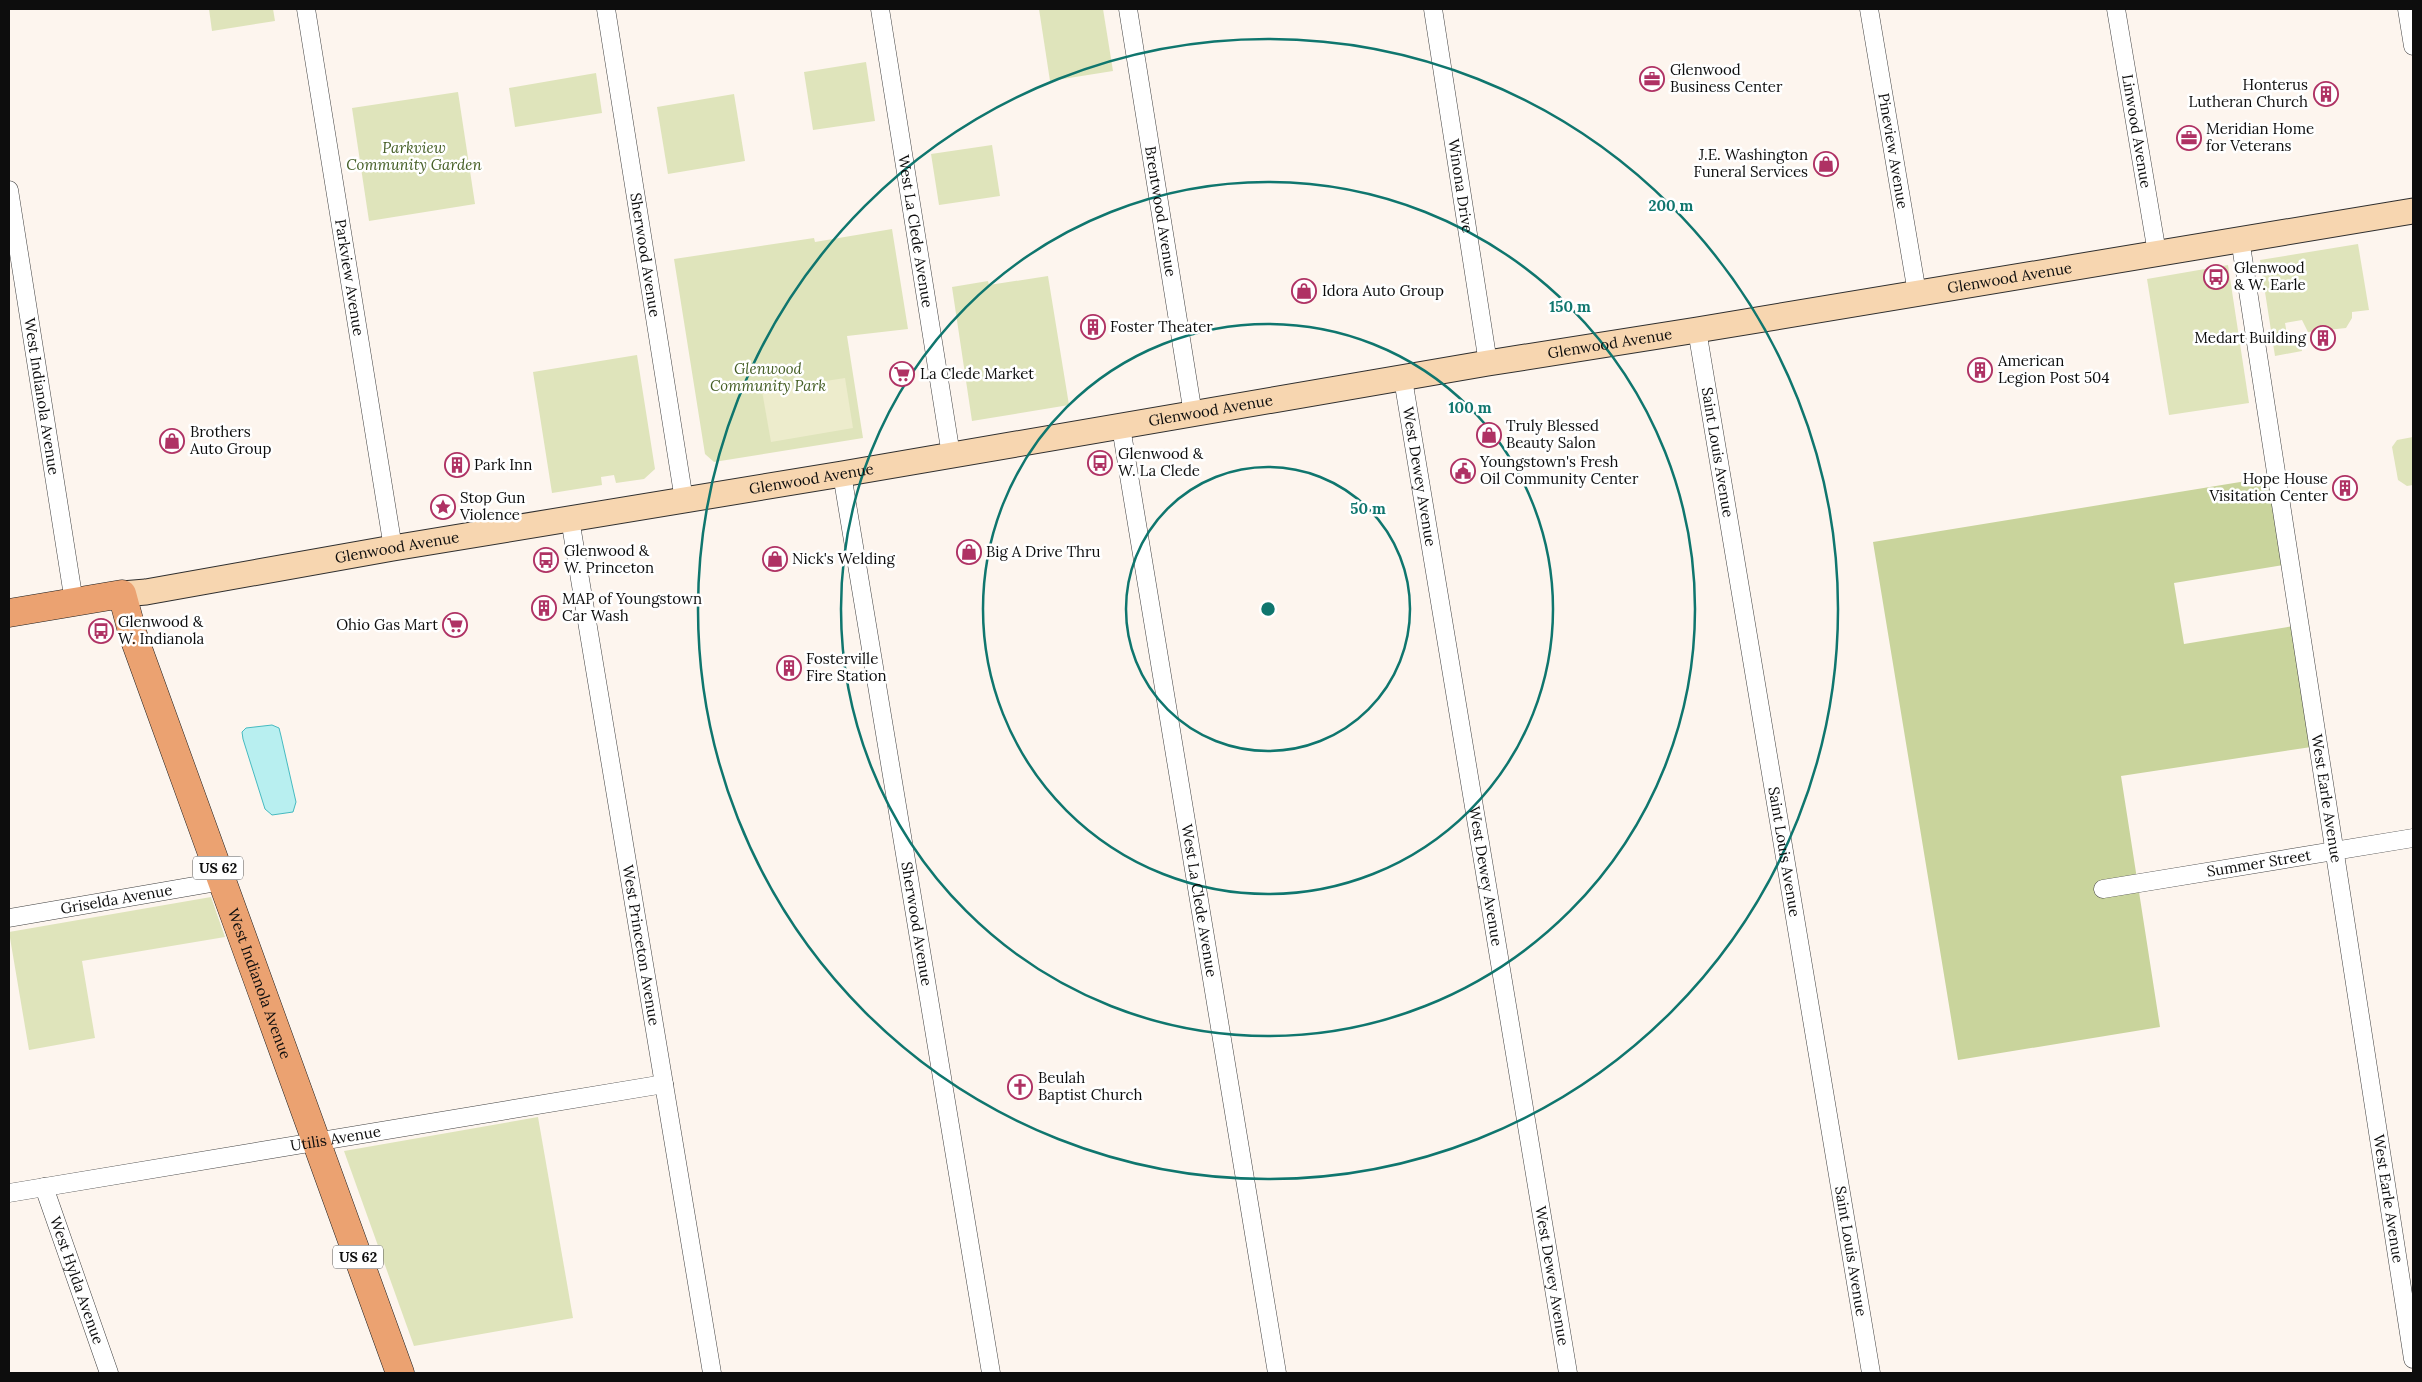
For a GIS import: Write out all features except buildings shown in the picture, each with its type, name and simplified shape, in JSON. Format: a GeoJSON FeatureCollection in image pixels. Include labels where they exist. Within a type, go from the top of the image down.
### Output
{"type":"FeatureCollection","features":[{"type":"Feature","properties":{"kind":"main road","name":"Glenwood Avenue"},"geometry":{"type":"LineString","coordinates":[[9,613],[122,594],[146,592],[393,548],[1121,427],[1488,363],[2413,211]]}},
{"type":"Feature","properties":{"kind":"main road","name":"West Indianola Avenue"},"geometry":{"type":"LineString","coordinates":[[122,594],[133,635],[400,1373]]}},
{"type":"Feature","properties":{"kind":"street","name":"Parkview Avenue"},"geometry":{"type":"LineString","coordinates":[[306,9],[393,548]]}},
{"type":"Feature","properties":{"kind":"street","name":"Sherwood Avenue"},"geometry":{"type":"LineString","coordinates":[[606,9],[684,500]]}},
{"type":"Feature","properties":{"kind":"street","name":"West La Clede Avenue"},"geometry":{"type":"LineString","coordinates":[[880,9],[951,455]]}},
{"type":"Feature","properties":{"kind":"street","name":"Brentwood Avenue"},"geometry":{"type":"LineString","coordinates":[[1128,9],[1193,414]]}},
{"type":"Feature","properties":{"kind":"street","name":"Winona Drive"},"geometry":{"type":"LineString","coordinates":[[1433,9],[1488,363]]}},
{"type":"Feature","properties":{"kind":"street","name":"Pineview Avenue"},"geometry":{"type":"LineString","coordinates":[[1869,9],[1917,293]]}},
{"type":"Feature","properties":{"kind":"street","name":"Linwood Avenue"},"geometry":{"type":"LineString","coordinates":[[2116,9],[2157,253]]}},
{"type":"Feature","properties":{"kind":"street"},"geometry":{"type":"LineString","coordinates":[[2407,9],[2413,46]]}},
{"type":"Feature","properties":{"kind":"street","name":"West Indianola Avenue"},"geometry":{"type":"LineString","coordinates":[[9,190],[74,602]]}},
{"type":"Feature","properties":{"kind":"street","name":"West Earle Avenue"},"geometry":{"type":"LineString","coordinates":[[2240,239],[2413,1358]]}},
{"type":"Feature","properties":{"kind":"street","name":"Saint Louis Avenue"},"geometry":{"type":"LineString","coordinates":[[1697,330],[1871,1373]]}},
{"type":"Feature","properties":{"kind":"street","name":"West Dewey Avenue"},"geometry":{"type":"LineString","coordinates":[[1403,379],[1568,1373]]}},
{"type":"Feature","properties":{"kind":"street","name":"West La Clede Avenue"},"geometry":{"type":"LineString","coordinates":[[1121,427],[1277,1373]]}},
{"type":"Feature","properties":{"kind":"street","name":"Sherwood Avenue"},"geometry":{"type":"LineString","coordinates":[[842,474],[991,1373]]}},
{"type":"Feature","properties":{"kind":"street","name":"West Princeton Avenue"},"geometry":{"type":"LineString","coordinates":[[570,519],[712,1373]]}},
{"type":"Feature","properties":{"kind":"street","name":"Summer Street"},"geometry":{"type":"LineString","coordinates":[[2103,889],[2413,838]]}},
{"type":"Feature","properties":{"kind":"street","name":"Griselda Avenue"},"geometry":{"type":"LineString","coordinates":[[9,918],[223,881]]}},
{"type":"Feature","properties":{"kind":"street","name":"Utilis Avenue"},"geometry":{"type":"LineString","coordinates":[[9,1193],[664,1084]]}},
{"type":"Feature","properties":{"kind":"street","name":"West Hylda Avenue"},"geometry":{"type":"LineString","coordinates":[[44,1187],[109,1373]]}},
{"type":"Feature","properties":{"kind":"green space"},"geometry":{"type":"Polygon","coordinates":[[[209,9],[273,9],[275,21],[212,31],[209,9]]]}},
{"type":"Feature","properties":{"kind":"green space"},"geometry":{"type":"Polygon","coordinates":[[[1039,9],[1103,9],[1113,71],[1050,81],[1039,9]]]}},
{"type":"Feature","properties":{"kind":"green space"},"geometry":{"type":"Polygon","coordinates":[[[866,62],[875,121],[813,130],[804,72],[866,62]]]}},
{"type":"Feature","properties":{"kind":"green space"},"geometry":{"type":"Polygon","coordinates":[[[596,73],[602,113],[515,127],[509,88],[596,73]]]}},
{"type":"Feature","properties":{"kind":"green space","name":"Parkview Community Garden"},"geometry":{"type":"Polygon","coordinates":[[[458,92],[475,204],[369,221],[352,108],[458,92]]]}},
{"type":"Feature","properties":{"kind":"green space"},"geometry":{"type":"Polygon","coordinates":[[[734,94],[745,161],[668,174],[657,107],[734,94]]]}},
{"type":"Feature","properties":{"kind":"green space"},"geometry":{"type":"Polygon","coordinates":[[[992,145],[1000,196],[939,205],[931,154],[992,145]]]}},
{"type":"Feature","properties":{"kind":"green space","name":"Glenwood Community Park"},"geometry":{"type":"Polygon","coordinates":[[[892,229],[908,329],[847,336],[863,438],[714,462],[705,454],[674,259],[814,238],[815,242],[892,229]]]}},
{"type":"Feature","properties":{"kind":"green space"},"geometry":{"type":"Polygon","coordinates":[[[2358,244],[2369,310],[2352,312],[2352,318],[2346,328],[2308,332],[2302,320],[2285,323],[2289,345],[2301,343],[2302,351],[2275,356],[2260,260],[2358,244]]]}},
{"type":"Feature","properties":{"kind":"green space"},"geometry":{"type":"Polygon","coordinates":[[[2228,265],[2249,403],[2169,415],[2147,279],[2228,265]]]}},
{"type":"Feature","properties":{"kind":"green space"},"geometry":{"type":"Polygon","coordinates":[[[1048,276],[1069,405],[972,421],[952,287],[988,281],[989,285],[1048,276]]]}},
{"type":"Feature","properties":{"kind":"green space"},"geometry":{"type":"Polygon","coordinates":[[[637,355],[655,469],[644,479],[616,483],[614,475],[601,477],[602,485],[552,493],[533,372],[637,355]]]}},
{"type":"Feature","properties":{"kind":"green space"},"geometry":{"type":"Polygon","coordinates":[[[845,378],[853,428],[771,442],[762,391],[845,378]]]}},
{"type":"Feature","properties":{"kind":"green space"},"geometry":{"type":"Polygon","coordinates":[[[2413,437],[2413,485],[2407,486],[2398,480],[2392,447],[2397,440],[2413,437]]]}},
{"type":"Feature","properties":{"kind":"green space"},"geometry":{"type":"Polygon","coordinates":[[[2277,476],[2290,564],[2174,583],[2184,644],[2300,625],[2318,746],[2121,776],[2160,1027],[1958,1060],[1873,542],[2277,476]]]}},
{"type":"Feature","properties":{"kind":"green space"},"geometry":{"type":"Polygon","coordinates":[[[211,897],[225,937],[82,961],[95,1038],[29,1050],[9,932],[211,897]]]}},
{"type":"Feature","properties":{"kind":"green space"},"geometry":{"type":"Polygon","coordinates":[[[538,1117],[573,1318],[414,1346],[344,1151],[538,1117]]]}},
{"type":"Feature","properties":{"kind":"water"},"geometry":{"type":"Polygon","coordinates":[[[272,725],[279,728],[296,802],[293,812],[272,815],[265,809],[242,732],[246,728],[272,725]]]}},
{"type":"Feature","properties":{"kind":"place","name":"Glenwood Business Center"},"geometry":{"type":"Point","coordinates":[1652,79]}},
{"type":"Feature","properties":{"kind":"place","name":"Honterus Lutheran Church"},"geometry":{"type":"Point","coordinates":[2326,94]}},
{"type":"Feature","properties":{"kind":"place","name":"Meridian Home for Veterans"},"geometry":{"type":"Point","coordinates":[2189,138]}},
{"type":"Feature","properties":{"kind":"place","name":"J.E. Washington Funeral Services"},"geometry":{"type":"Point","coordinates":[1826,164]}},
{"type":"Feature","properties":{"kind":"place","name":"Glenwood & W. Earle"},"geometry":{"type":"Point","coordinates":[2216,277]}},
{"type":"Feature","properties":{"kind":"place","name":"Idora Auto Group"},"geometry":{"type":"Point","coordinates":[1304,291]}},
{"type":"Feature","properties":{"kind":"place","name":"Foster Theater"},"geometry":{"type":"Point","coordinates":[1093,327]}},
{"type":"Feature","properties":{"kind":"place","name":"Medart Building"},"geometry":{"type":"Point","coordinates":[2323,338]}},
{"type":"Feature","properties":{"kind":"place","name":"American Legion Post 504"},"geometry":{"type":"Point","coordinates":[1980,370]}},
{"type":"Feature","properties":{"kind":"place","name":"La Clede Market"},"geometry":{"type":"Point","coordinates":[902,374]}},
{"type":"Feature","properties":{"kind":"place","name":"Truly Blessed Beauty Salon"},"geometry":{"type":"Point","coordinates":[1489,435]}},
{"type":"Feature","properties":{"kind":"place","name":"Brothers Auto Group"},"geometry":{"type":"Point","coordinates":[172,441]}},
{"type":"Feature","properties":{"kind":"place","name":"Glenwood & W. La Clede"},"geometry":{"type":"Point","coordinates":[1100,463]}},
{"type":"Feature","properties":{"kind":"place","name":"Park Inn"},"geometry":{"type":"Point","coordinates":[457,465]}},
{"type":"Feature","properties":{"kind":"place","name":"Youngstown's Fresh Oil Community Center"},"geometry":{"type":"Point","coordinates":[1463,471]}},
{"type":"Feature","properties":{"kind":"place","name":"Hope House Visitation Center"},"geometry":{"type":"Point","coordinates":[2345,488]}},
{"type":"Feature","properties":{"kind":"place","name":"Stop Gun Violence"},"geometry":{"type":"Point","coordinates":[443,507]}},
{"type":"Feature","properties":{"kind":"place","name":"Big A Drive Thru"},"geometry":{"type":"Point","coordinates":[969,552]}},
{"type":"Feature","properties":{"kind":"place","name":"Nick's Welding"},"geometry":{"type":"Point","coordinates":[775,559]}},
{"type":"Feature","properties":{"kind":"place","name":"Glenwood & W. Princeton"},"geometry":{"type":"Point","coordinates":[546,560]}},
{"type":"Feature","properties":{"kind":"place","name":"MAP of Youngstown Car Wash"},"geometry":{"type":"Point","coordinates":[544,608]}},
{"type":"Feature","properties":{"kind":"place","name":"Ohio Gas Mart"},"geometry":{"type":"Point","coordinates":[455,625]}},
{"type":"Feature","properties":{"kind":"place","name":"Glenwood & W. Indianola"},"geometry":{"type":"Point","coordinates":[101,631]}},
{"type":"Feature","properties":{"kind":"place","name":"Fosterville Fire Station"},"geometry":{"type":"Point","coordinates":[789,668]}},
{"type":"Feature","properties":{"kind":"place","name":"Beulah Baptist Church"},"geometry":{"type":"Point","coordinates":[1020,1087]}}]}
